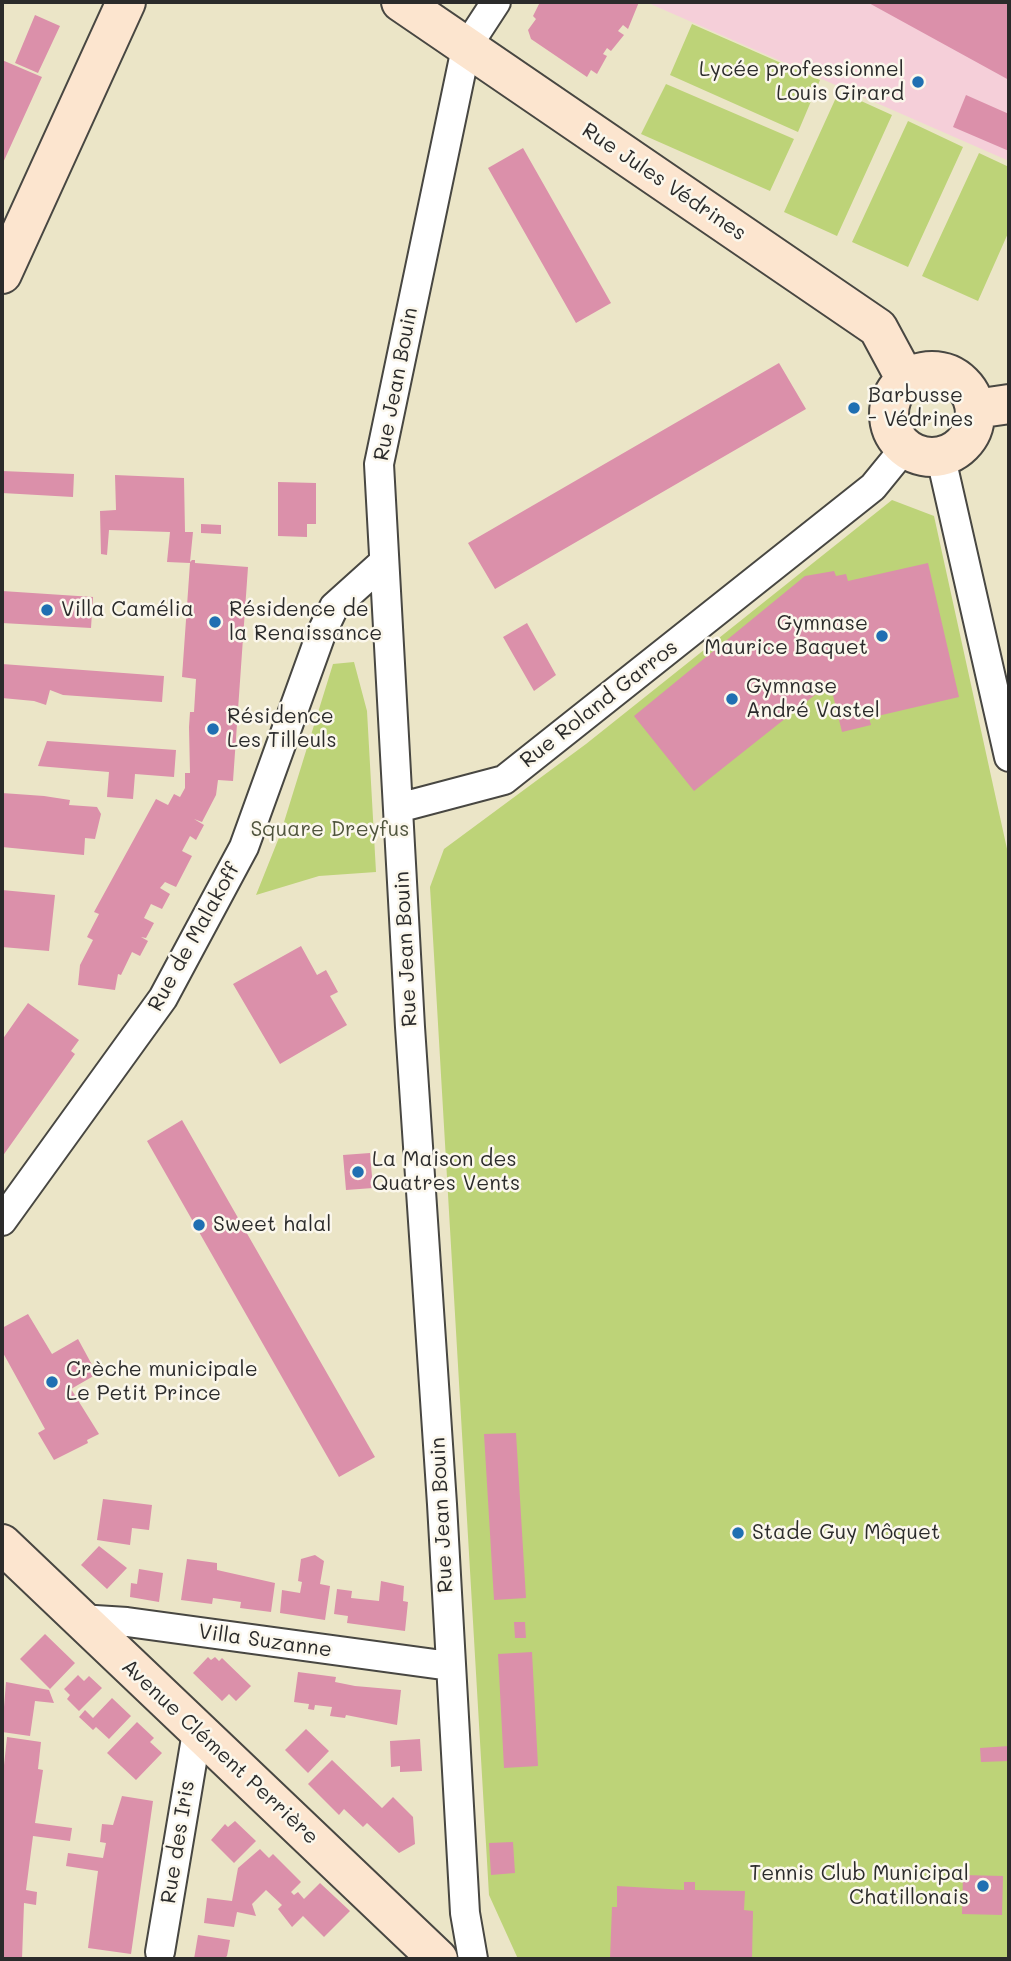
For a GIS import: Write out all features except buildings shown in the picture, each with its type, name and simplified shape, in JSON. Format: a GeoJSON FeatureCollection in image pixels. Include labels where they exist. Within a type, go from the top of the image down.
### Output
{"type":"FeatureCollection","features":[{"type":"Feature","properties":{"kind":"street"},"geometry":{"type":"LineString","coordinates":[[2,274],[126,2]]}},
{"type":"Feature","properties":{"kind":"street","name":"Rue Jules Védrines"},"geometry":{"type":"LineString","coordinates":[[401,2],[878,328],[906,380]]}},
{"type":"Feature","properties":{"kind":"street","name":"Rue Jean Bouin"},"geometry":{"type":"LineString","coordinates":[[474,1959],[465,1913],[379,464],[466,48],[496,2]]}},
{"type":"Feature","properties":{"kind":"street"},"geometry":{"type":"LineString","coordinates":[[924,371],[947,373],[960,380],[970,392],[992,407],[975,422],[966,442],[955,452],[941,457],[920,456],[904,449],[892,432],[888,415],[891,400],[906,380],[924,371]]}},
{"type":"Feature","properties":{"kind":"street","name":"Rue Roland Garros"},"geometry":{"type":"LineString","coordinates":[[398,808],[504,780],[873,487],[904,449]]}},
{"type":"Feature","properties":{"kind":"street"},"geometry":{"type":"LineString","coordinates":[[941,457],[1009,757]]}},
{"type":"Feature","properties":{"kind":"street","name":"Rue de Malakoff"},"geometry":{"type":"LineString","coordinates":[[2,1221],[163,999],[244,847],[321,634],[334,607],[384,562]]}},
{"type":"Feature","properties":{"kind":"street","name":"Avenue Clément Perrière"},"geometry":{"type":"LineString","coordinates":[[4,1555],[79,1619],[438,1959]]}},
{"type":"Feature","properties":{"kind":"street","name":"Villa Suzanne"},"geometry":{"type":"LineString","coordinates":[[79,1619],[127,1622],[450,1666]]}},
{"type":"Feature","properties":{"kind":"street","name":"Rue des Iris"},"geometry":{"type":"LineString","coordinates":[[160,1952],[197,1732]]}},
{"type":"Feature","properties":{"kind":"shaded area","name":"Lycée professionnel Louis Girard"},"geometry":{"type":"Polygon","coordinates":[[[646,2],[1009,2],[1009,161],[646,2]]]}},
{"type":"Feature","properties":{"kind":"green space"},"geometry":{"type":"Polygon","coordinates":[[[692,24],[820,80],[798,132],[670,75],[692,24]]]}},
{"type":"Feature","properties":{"kind":"green space"},"geometry":{"type":"Polygon","coordinates":[[[666,84],[794,139],[770,191],[641,134],[666,84]]]}},
{"type":"Feature","properties":{"kind":"green space"},"geometry":{"type":"Polygon","coordinates":[[[839,91],[892,115],[837,236],[784,212],[839,91]]]}},
{"type":"Feature","properties":{"kind":"green space"},"geometry":{"type":"Polygon","coordinates":[[[908,121],[963,147],[908,267],[852,242],[908,121]]]}},
{"type":"Feature","properties":{"kind":"green space"},"geometry":{"type":"Polygon","coordinates":[[[979,153],[1009,167],[1009,231],[978,301],[922,276],[979,153]]]}},
{"type":"Feature","properties":{"kind":"green space","name":"Stade Guy Môquet"},"geometry":{"type":"Polygon","coordinates":[[[892,500],[934,516],[1009,858],[1009,1959],[518,1959],[489,1895],[430,887],[444,849],[586,744],[892,500]]]}},
{"type":"Feature","properties":{"kind":"green space","name":"Square Dreyfus"},"geometry":{"type":"Polygon","coordinates":[[[354,662],[367,711],[376,872],[319,876],[256,895],[280,835],[333,664],[354,662]]]}},
{"type":"Feature","properties":{"kind":"place","name":"Lycée professionnel Louis Girard"},"geometry":{"type":"Point","coordinates":[918,82]}},
{"type":"Feature","properties":{"kind":"place","name":"Barbusse - Védrines"},"geometry":{"type":"Point","coordinates":[854,408]}},
{"type":"Feature","properties":{"kind":"place","name":"Villa Camélia"},"geometry":{"type":"Point","coordinates":[47,610]}},
{"type":"Feature","properties":{"kind":"place","name":"Résidence de la Renaissance"},"geometry":{"type":"Point","coordinates":[215,622]}},
{"type":"Feature","properties":{"kind":"place","name":"Gymnase Maurice Baquet"},"geometry":{"type":"Point","coordinates":[882,636]}},
{"type":"Feature","properties":{"kind":"place","name":"Gymnase André Vastel"},"geometry":{"type":"Point","coordinates":[732,699]}},
{"type":"Feature","properties":{"kind":"place","name":"Résidence Les Tilleuls"},"geometry":{"type":"Point","coordinates":[213,729]}},
{"type":"Feature","properties":{"kind":"place","name":"La Maison des Quatres Vents"},"geometry":{"type":"Point","coordinates":[358,1172]}},
{"type":"Feature","properties":{"kind":"place","name":"Sweet halal"},"geometry":{"type":"Point","coordinates":[199,1225]}},
{"type":"Feature","properties":{"kind":"place","name":"Crèche municipale Le Petit Prince"},"geometry":{"type":"Point","coordinates":[52,1382]}},
{"type":"Feature","properties":{"kind":"place","name":"Stade Guy Môquet"},"geometry":{"type":"Point","coordinates":[738,1533]}},
{"type":"Feature","properties":{"kind":"place","name":"Tennis Club Municipal Chatillonais"},"geometry":{"type":"Point","coordinates":[983,1886]}}]}
